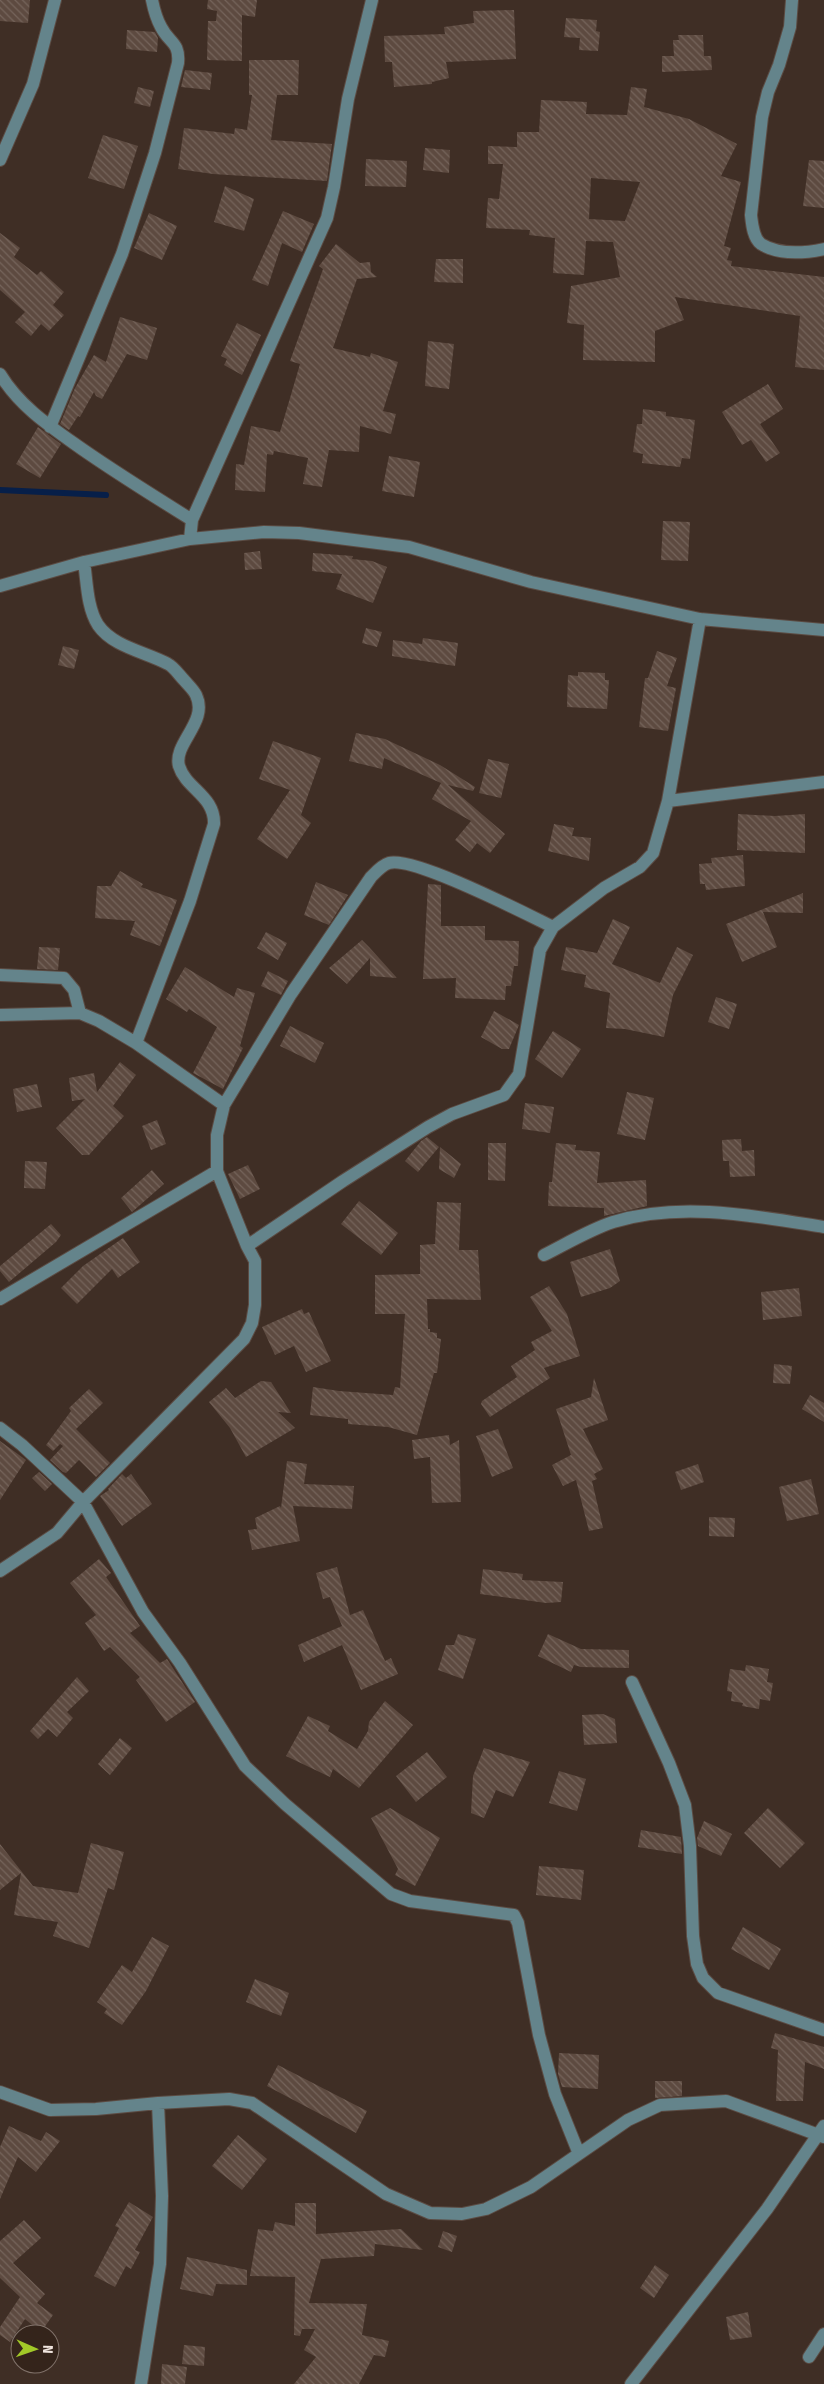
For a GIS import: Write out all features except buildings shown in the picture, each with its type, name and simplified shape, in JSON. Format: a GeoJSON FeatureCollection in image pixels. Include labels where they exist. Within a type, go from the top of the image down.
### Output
{"type":"FeatureCollection","features":[{"type":"Feature","properties":{"kind":"street"},"geometry":{"type":"LineString","coordinates":[[0,160],[32,84],[55,0]]}},
{"type":"Feature","properties":{"kind":"street"},"geometry":{"type":"LineString","coordinates":[[50,426],[122,254],[155,153],[178,63],[179,52],[174,43],[162,30],[154,14],[152,0]]}},
{"type":"Feature","properties":{"kind":"street"},"geometry":{"type":"LineString","coordinates":[[190,539],[192,520],[327,218],[334,187],[348,99],[372,0]]}},
{"type":"Feature","properties":{"kind":"street"},"geometry":{"type":"LineString","coordinates":[[792,0],[790,27],[779,65],[768,92],[762,117],[751,215],[753,230],[760,244],[774,249],[803,253],[824,249]]}},
{"type":"Feature","properties":{"kind":"street"},"geometry":{"type":"LineString","coordinates":[[0,374],[24,406],[50,426],[114,472],[192,520]]}},
{"type":"Feature","properties":{"kind":"street"},"geometry":{"type":"LineString","coordinates":[[0,586],[84,562],[190,539],[264,532],[290,533],[410,547],[531,582],[700,619],[824,630]]}},
{"type":"Feature","properties":{"kind":"street"},"geometry":{"type":"LineString","coordinates":[[84,562],[90,607],[99,626],[117,641],[170,665],[195,693],[199,704],[199,713],[180,756],[179,765],[183,774],[209,804],[214,813],[214,824],[190,901],[136,1043]]}},
{"type":"Feature","properties":{"kind":"street"},"geometry":{"type":"LineString","coordinates":[[247,1246],[343,1181],[428,1127],[452,1114],[504,1095],[519,1074],[540,950],[554,927],[604,888],[640,867],[653,853],[668,801],[700,619]]}},
{"type":"Feature","properties":{"kind":"street"},"geometry":{"type":"LineString","coordinates":[[668,801],[824,782]]}},
{"type":"Feature","properties":{"kind":"street"},"geometry":{"type":"LineString","coordinates":[[0,1571],[57,1533],[83,1502],[244,1339],[252,1323],[256,1305],[255,1261],[247,1246],[217,1171],[217,1135],[224,1104],[308,970],[371,877],[389,863],[403,862],[470,887],[554,927]]}},
{"type":"Feature","properties":{"kind":"street"},"geometry":{"type":"LineString","coordinates":[[0,975],[64,978],[74,990],[80,1013]]}},
{"type":"Feature","properties":{"kind":"street"},"geometry":{"type":"LineString","coordinates":[[0,1015],[80,1013],[99,1021],[136,1043],[224,1104]]}},
{"type":"Feature","properties":{"kind":"street"},"geometry":{"type":"LineString","coordinates":[[0,1299],[217,1171]]}},
{"type":"Feature","properties":{"kind":"street"},"geometry":{"type":"LineString","coordinates":[[544,1255],[611,1223],[641,1214],[707,1212],[770,1218],[824,1227]]}},
{"type":"Feature","properties":{"kind":"street"},"geometry":{"type":"LineString","coordinates":[[0,1428],[22,1445],[83,1502],[143,1612],[180,1664],[246,1766],[285,1804],[391,1894],[410,1901],[514,1915],[518,1923],[539,2035],[555,2094],[580,2154]]}},
{"type":"Feature","properties":{"kind":"street"},"geometry":{"type":"LineString","coordinates":[[632,1682],[669,1763],[685,1805],[690,1846],[693,1936],[697,1964],[703,1978],[718,1993],[824,2030]]}},
{"type":"Feature","properties":{"kind":"street"},"geometry":{"type":"LineString","coordinates":[[0,2092],[50,2110],[96,2109],[229,2099],[252,2103],[386,2194],[430,2213],[462,2214],[486,2209],[531,2187],[628,2120],[660,2105],[726,2101],[822,2132],[766,2209],[631,2384]]}},
{"type":"Feature","properties":{"kind":"street"},"geometry":{"type":"LineString","coordinates":[[141,2384],[160,2264],[162,2196],[158,2103]]}},
{"type":"Feature","properties":{"kind":"street"},"geometry":{"type":"LineString","coordinates":[[809,2357],[824,2334]]}},
{"type":"Feature","properties":{"kind":"waterway"},"geometry":{"type":"LineString","coordinates":[[0,490],[106,495]]}}]}
